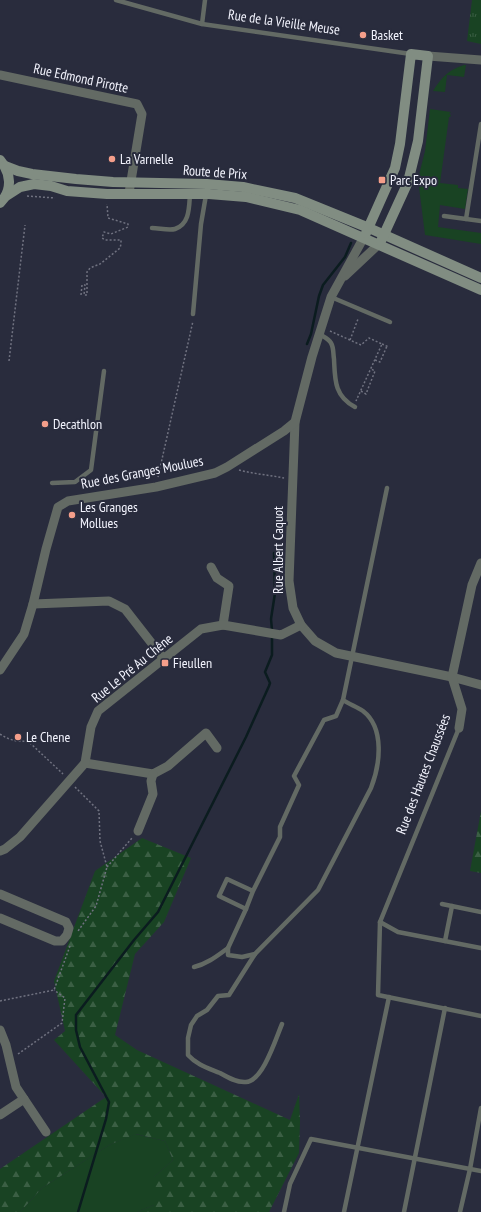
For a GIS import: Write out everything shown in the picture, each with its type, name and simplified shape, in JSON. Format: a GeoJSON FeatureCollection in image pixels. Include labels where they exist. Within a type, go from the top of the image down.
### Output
{"type":"FeatureCollection","features":[{"type":"Feature","properties":{"kind":"main road","name":"Rue de la Vieille Meuse"},"geometry":{"type":"LineString","coordinates":[[411,54],[428,56]]}},
{"type":"Feature","properties":{"kind":"main road"},"geometry":{"type":"LineString","coordinates":[[364,237],[395,168],[400,144],[411,54]]}},
{"type":"Feature","properties":{"kind":"main road"},"geometry":{"type":"LineString","coordinates":[[379,244],[410,175],[418,141],[428,56]]}},
{"type":"Feature","properties":{"kind":"main road","name":"Route de Prix"},"geometry":{"type":"LineString","coordinates":[[2,163],[18,171],[32,174],[76,179],[207,189],[300,210],[481,290]]}},
{"type":"Feature","properties":{"kind":"main road","name":"Route de Prix"},"geometry":{"type":"LineString","coordinates":[[2,163],[10,181],[3,199]]}},
{"type":"Feature","properties":{"kind":"main road","name":"Route de Prix"},"geometry":{"type":"LineString","coordinates":[[3,199],[20,187],[34,184],[51,186],[62,190],[107,194],[190,194],[207,189],[243,187],[295,198],[369,228],[481,278]]}},
{"type":"Feature","properties":{"kind":"street","name":"Rue de la Vieille Meuse"},"geometry":{"type":"LineString","coordinates":[[428,56],[481,60]]}},
{"type":"Feature","properties":{"kind":"street","name":"Rue Edmond Pirotte"},"geometry":{"type":"LineString","coordinates":[[0,75],[137,104],[142,114],[129,193]]}},
{"type":"Feature","properties":{"kind":"street"},"geometry":{"type":"LineString","coordinates":[[295,422],[331,297],[364,237]]}},
{"type":"Feature","properties":{"kind":"street"},"geometry":{"type":"LineString","coordinates":[[338,282],[379,244]]}},
{"type":"Feature","properties":{"kind":"street","name":"Rue des Granges Moulues"},"geometry":{"type":"LineString","coordinates":[[0,670],[24,634],[58,506],[68,501],[156,487],[215,473],[227,467],[295,422]]}},
{"type":"Feature","properties":{"kind":"street","name":"Rue Albert Caquot"},"geometry":{"type":"LineString","coordinates":[[295,422],[289,581],[293,608],[300,625],[315,641],[336,653],[452,677],[481,685]]}},
{"type":"Feature","properties":{"kind":"street","name":"Rue des Hautes Chaussées"},"geometry":{"type":"LineString","coordinates":[[459,728],[462,709],[452,677],[472,585],[481,563]]}},
{"type":"Feature","properties":{"kind":"street"},"geometry":{"type":"LineString","coordinates":[[211,567],[217,578],[229,586],[223,625]]}},
{"type":"Feature","properties":{"kind":"street"},"geometry":{"type":"LineString","coordinates":[[33,604],[109,601],[124,609],[164,659]]}},
{"type":"Feature","properties":{"kind":"street","name":"Rue Le Pré Au Chêne"},"geometry":{"type":"LineString","coordinates":[[85,763],[91,727],[98,711],[202,629],[223,625],[281,635],[300,625]]}},
{"type":"Feature","properties":{"kind":"street"},"geometry":{"type":"LineString","coordinates":[[0,851],[5,849],[20,837],[85,763],[153,774],[168,766],[206,733],[217,748]]}},
{"type":"Feature","properties":{"kind":"street"},"geometry":{"type":"LineString","coordinates":[[138,831],[153,794],[151,781],[153,774]]}},
{"type":"Feature","properties":{"kind":"street"},"geometry":{"type":"LineString","coordinates":[[0,894],[66,922],[69,928],[67,935],[62,941],[55,941],[0,918]]}},
{"type":"Feature","properties":{"kind":"street"},"geometry":{"type":"LineString","coordinates":[[0,1030],[6,1045],[16,1087],[46,1132]]}},
{"type":"Feature","properties":{"kind":"street"},"geometry":{"type":"LineString","coordinates":[[0,1115],[24,1099]]}},
{"type":"Feature","properties":{"kind":"lane","name":"Rue de la Vieille Meuse"},"geometry":{"type":"LineString","coordinates":[[116,0],[202,24],[411,54]]}},
{"type":"Feature","properties":{"kind":"lane"},"geometry":{"type":"LineString","coordinates":[[202,24],[206,0]]}},
{"type":"Feature","properties":{"kind":"lane"},"geometry":{"type":"LineString","coordinates":[[466,219],[481,124]]}},
{"type":"Feature","properties":{"kind":"lane"},"geometry":{"type":"LineString","coordinates":[[193,314],[201,224],[207,189]]}},
{"type":"Feature","properties":{"kind":"lane"},"geometry":{"type":"LineString","coordinates":[[152,228],[174,230],[184,224],[189,214],[190,194]]}},
{"type":"Feature","properties":{"kind":"lane"},"geometry":{"type":"LineString","coordinates":[[444,216],[481,221]]}},
{"type":"Feature","properties":{"kind":"lane"},"geometry":{"type":"LineString","coordinates":[[331,297],[390,322]]}},
{"type":"Feature","properties":{"kind":"lane"},"geometry":{"type":"LineString","coordinates":[[320,331],[333,345],[335,379],[340,396],[355,407]]}},
{"type":"Feature","properties":{"kind":"lane"},"geometry":{"type":"LineString","coordinates":[[52,482],[75,482],[91,470],[104,371]]}},
{"type":"Feature","properties":{"kind":"lane"},"geometry":{"type":"LineString","coordinates":[[255,954],[234,957],[228,955],[228,948],[253,891],[280,837],[280,826],[299,785],[294,776],[324,720],[336,716],[343,700],[386,488]]}},
{"type":"Feature","properties":{"kind":"lane"},"geometry":{"type":"LineString","coordinates":[[282,1024],[262,1069],[256,1078],[246,1082],[232,1079],[196,1063],[188,1055],[188,1038],[191,1024],[197,1016],[206,1010],[218,996],[229,995],[255,954],[318,890],[376,777],[378,749],[374,725],[363,711],[343,700]]}},
{"type":"Feature","properties":{"kind":"lane","name":"Rue des Hautes Chaussées"},"geometry":{"type":"LineString","coordinates":[[380,922],[459,728]]}},
{"type":"Feature","properties":{"kind":"lane"},"geometry":{"type":"LineString","coordinates":[[246,909],[219,896],[227,879],[253,891]]}},
{"type":"Feature","properties":{"kind":"lane"},"geometry":{"type":"LineString","coordinates":[[442,904],[481,912]]}},
{"type":"Feature","properties":{"kind":"lane"},"geometry":{"type":"LineString","coordinates":[[445,941],[452,906]]}},
{"type":"Feature","properties":{"kind":"lane"},"geometry":{"type":"LineString","coordinates":[[481,948],[398,932],[380,922],[378,995],[481,1016]]}},
{"type":"Feature","properties":{"kind":"lane"},"geometry":{"type":"LineString","coordinates":[[194,967],[210,961],[228,948]]}},
{"type":"Feature","properties":{"kind":"lane"},"geometry":{"type":"LineString","coordinates":[[344,1212],[389,997]]}},
{"type":"Feature","properties":{"kind":"lane"},"geometry":{"type":"LineString","coordinates":[[404,1212],[445,1008]]}},
{"type":"Feature","properties":{"kind":"lane"},"geometry":{"type":"LineString","coordinates":[[460,1212],[470,1169],[481,1108]]}},
{"type":"Feature","properties":{"kind":"lane"},"geometry":{"type":"LineString","coordinates":[[284,1212],[290,1184],[311,1139],[481,1171]]}},
{"type":"Feature","properties":{"kind":"path"},"geometry":{"type":"LineString","coordinates":[[24,196],[61,198],[62,190]]}},
{"type":"Feature","properties":{"kind":"path"},"geometry":{"type":"LineString","coordinates":[[81,295],[82,285],[85,285],[84,295],[87,295],[87,272],[90,268],[100,264],[120,248],[122,244],[121,240],[105,240],[102,238],[104,232],[111,234],[128,227],[128,224],[125,222],[108,218],[107,194]]}},
{"type":"Feature","properties":{"kind":"path"},"geometry":{"type":"LineString","coordinates":[[9,362],[25,225]]}},
{"type":"Feature","properties":{"kind":"path"},"geometry":{"type":"LineString","coordinates":[[156,487],[193,314]]}},
{"type":"Feature","properties":{"kind":"path"},"geometry":{"type":"LineString","coordinates":[[350,340],[358,320]]}},
{"type":"Feature","properties":{"kind":"path"},"geometry":{"type":"LineString","coordinates":[[320,331],[361,345],[370,338],[389,347]]}},
{"type":"Feature","properties":{"kind":"path"},"geometry":{"type":"LineString","coordinates":[[355,407],[360,391],[382,344]]}},
{"type":"Feature","properties":{"kind":"path"},"geometry":{"type":"LineString","coordinates":[[375,360],[380,362],[387,346]]}},
{"type":"Feature","properties":{"kind":"path"},"geometry":{"type":"LineString","coordinates":[[360,391],[366,394],[376,371],[371,369]]}},
{"type":"Feature","properties":{"kind":"path"},"geometry":{"type":"LineString","coordinates":[[227,467],[254,474],[267,474],[292,479]]}},
{"type":"Feature","properties":{"kind":"path"},"geometry":{"type":"LineString","coordinates":[[0,734],[10,740],[22,742],[28,741],[99,811],[100,841],[107,867]]}},
{"type":"Feature","properties":{"kind":"path"},"geometry":{"type":"LineString","coordinates":[[78,931],[96,906],[107,867],[138,831]]}},
{"type":"Feature","properties":{"kind":"path"},"geometry":{"type":"LineString","coordinates":[[54,990],[71,943]]}},
{"type":"Feature","properties":{"kind":"path"},"geometry":{"type":"LineString","coordinates":[[0,1001],[54,990],[65,998],[62,1023],[10,1060]]}},
{"type":"Feature","properties":{"kind":"green space"},"geometry":{"type":"Polygon","coordinates":[[[472,0],[481,0],[481,44],[467,41],[472,0]]]}},
{"type":"Feature","properties":{"kind":"green space"},"geometry":{"type":"Polygon","coordinates":[[[466,65],[464,77],[447,75],[445,92],[433,91],[446,75],[454,69],[466,65]]]}},
{"type":"Feature","properties":{"kind":"green space"},"geometry":{"type":"Polygon","coordinates":[[[430,109],[451,112],[449,114],[451,115],[449,117],[440,183],[458,185],[458,188],[468,189],[465,209],[440,205],[438,227],[481,233],[481,244],[425,235],[418,179],[425,151],[430,109]]]}},
{"type":"Feature","properties":{"kind":"green space"},"geometry":{"type":"Polygon","coordinates":[[[481,811],[481,873],[470,871],[481,811]]]}},
{"type":"Feature","properties":{"kind":"green space"},"geometry":{"type":"Polygon","coordinates":[[[142,838],[191,858],[164,922],[135,954],[115,1035],[137,1050],[290,1120],[299,1094],[299,1153],[269,1212],[137,1212],[154,1205],[154,1177],[173,1160],[165,1141],[136,1134],[109,1145],[42,1188],[20,1212],[0,1212],[0,1169],[106,1097],[54,1040],[65,1031],[54,981],[95,871],[142,838]]]}},
{"type":"Feature","properties":{"kind":"green space"},"geometry":{"type":"Polygon","coordinates":[[[135,1134],[165,1141],[173,1160],[154,1177],[154,1205],[137,1212],[20,1212],[42,1188],[109,1145],[135,1134]]]}},
{"type":"Feature","properties":{"kind":"waterway"},"geometry":{"type":"LineString","coordinates":[[307,344],[311,334],[319,296],[323,285],[345,257],[351,243]]}},
{"type":"Feature","properties":{"kind":"waterway"},"geometry":{"type":"LineString","coordinates":[[272,630],[271,619],[275,593],[274,553]]}},
{"type":"Feature","properties":{"kind":"waterway"},"geometry":{"type":"LineString","coordinates":[[78,1212],[106,1119],[109,1102],[80,1047],[76,1030],[76,1015],[134,940],[158,912],[246,737],[269,686],[270,683],[265,672],[272,655],[272,637]]}},
{"type":"Feature","properties":{"kind":"place","name":"Basket"},"geometry":{"type":"Point","coordinates":[363,35]}},
{"type":"Feature","properties":{"kind":"place","name":"La Varnelle"},"geometry":{"type":"Point","coordinates":[112,159]}},
{"type":"Feature","properties":{"kind":"place","name":"Parc Expo"},"geometry":{"type":"Point","coordinates":[382,180]}},
{"type":"Feature","properties":{"kind":"place","name":"Decathlon"},"geometry":{"type":"Point","coordinates":[45,424]}},
{"type":"Feature","properties":{"kind":"place","name":"Les Granges Mollues"},"geometry":{"type":"Point","coordinates":[72,515]}},
{"type":"Feature","properties":{"kind":"place","name":"Fieullen"},"geometry":{"type":"Point","coordinates":[165,663]}},
{"type":"Feature","properties":{"kind":"place","name":"Le Chene"},"geometry":{"type":"Point","coordinates":[18,737]}}]}
